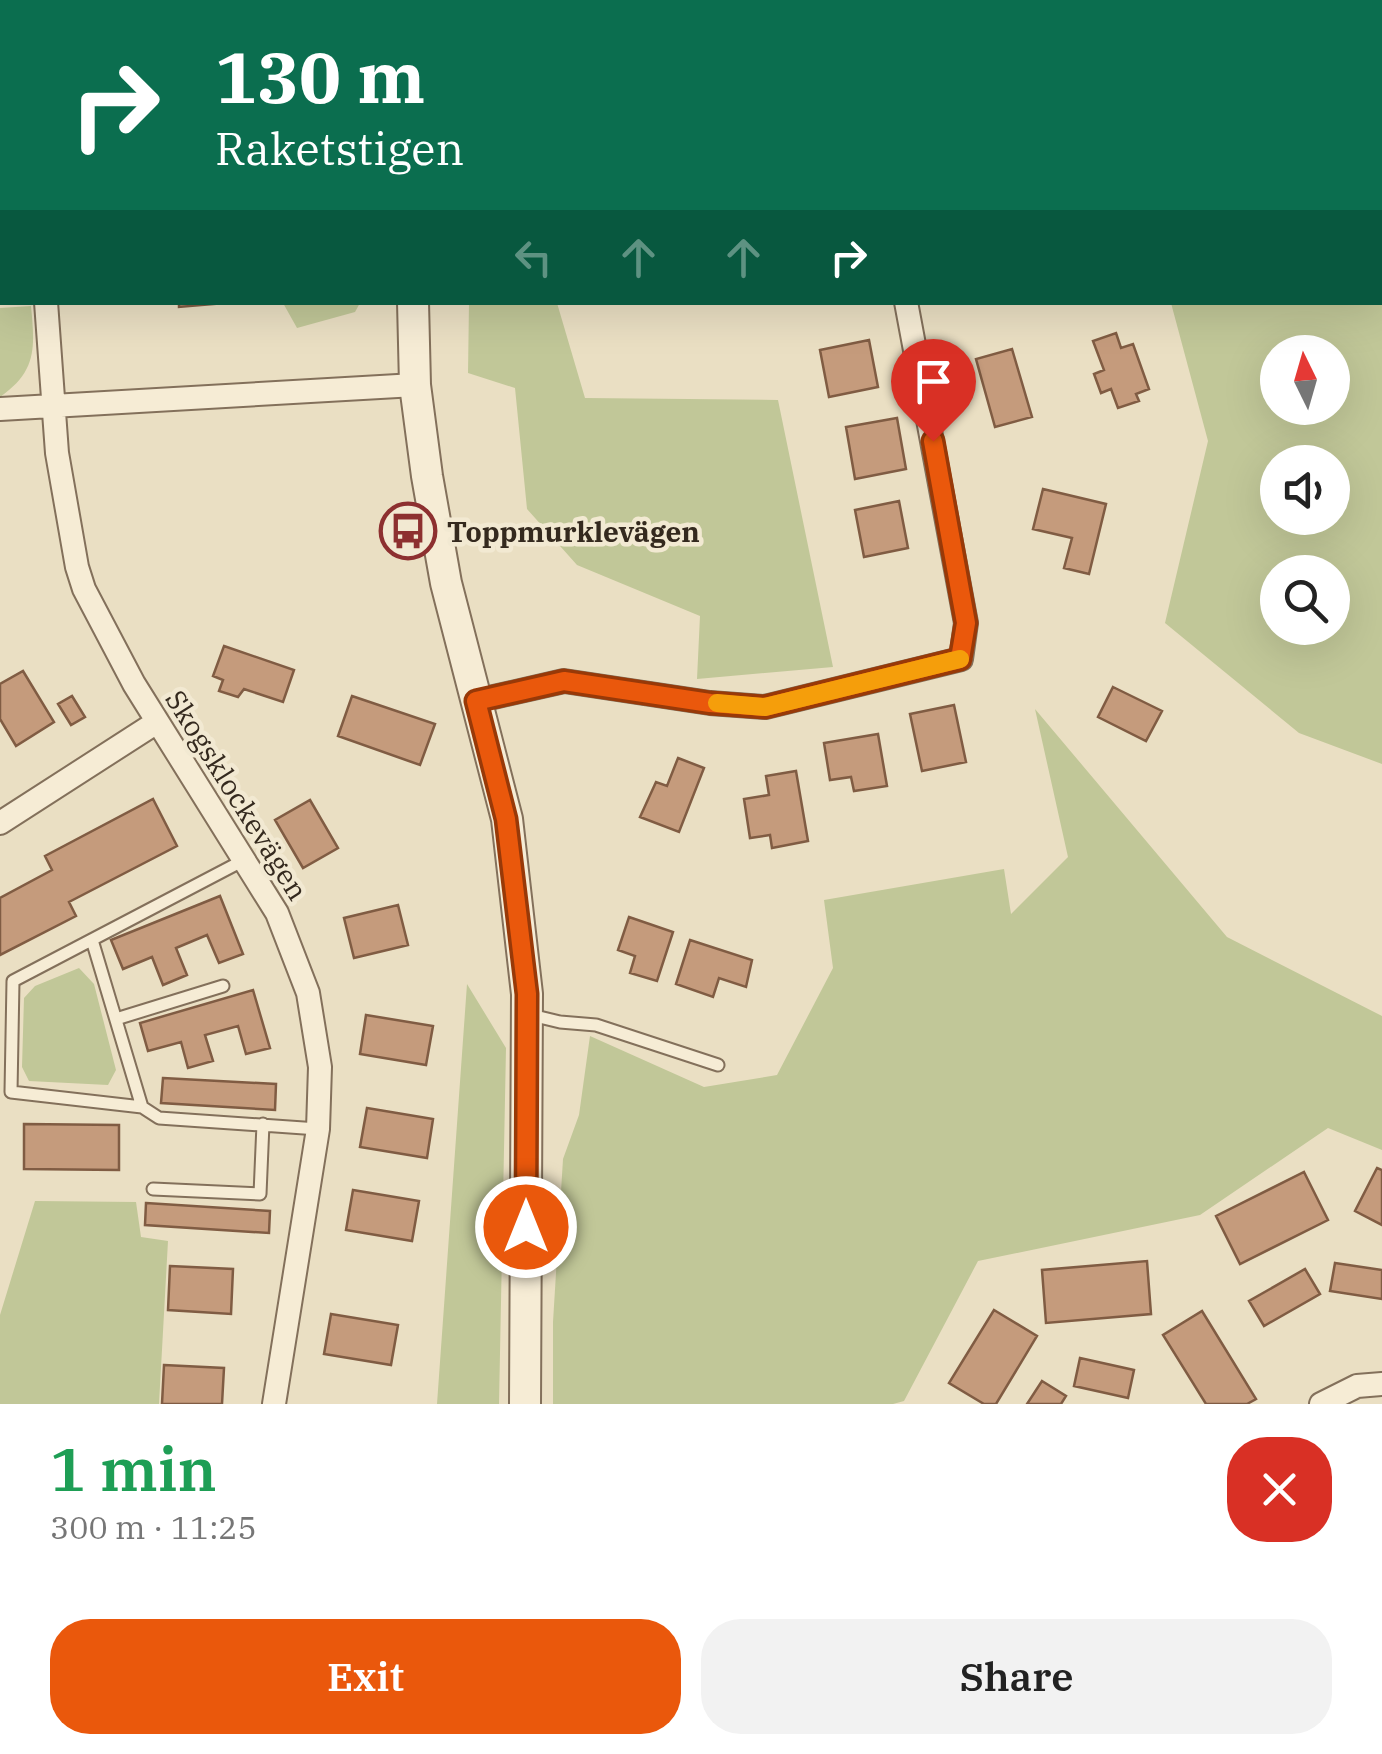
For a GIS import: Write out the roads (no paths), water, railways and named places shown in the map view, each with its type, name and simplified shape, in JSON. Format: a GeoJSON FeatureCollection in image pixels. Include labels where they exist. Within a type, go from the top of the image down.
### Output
{"type":"FeatureCollection","features":[{"type":"Feature","properties":{"kind":"street","name":"Skogsklockevägen"},"geometry":{"type":"LineString","coordinates":[[46,305],[51,406],[80,578],[98,618],[158,722],[277,913],[308,993],[320,1067],[318,1129],[274,1404]]}},
{"type":"Feature","properties":{"kind":"street"},"geometry":{"type":"LineString","coordinates":[[412,305],[415,384],[446,583],[506,819],[527,1014],[525,1404]]}},
{"type":"Feature","properties":{"kind":"street"},"geometry":{"type":"LineString","coordinates":[[476,701],[564,681],[710,703],[765,707],[960,659],[966,623],[907,305]]}},
{"type":"Feature","properties":{"kind":"street"},"geometry":{"type":"LineString","coordinates":[[0,408],[415,384]]}},
{"type":"Feature","properties":{"kind":"street"},"geometry":{"type":"LineString","coordinates":[[0,822],[158,722]]}},
{"type":"Feature","properties":{"kind":"street"},"geometry":{"type":"LineString","coordinates":[[1321,1404],[1357,1386],[1382,1384]]}},
{"type":"Feature","properties":{"kind":"lane"},"geometry":{"type":"LineString","coordinates":[[246,859],[12,981],[11,1092],[142,1107],[159,1118],[318,1129]]}},
{"type":"Feature","properties":{"kind":"lane"},"geometry":{"type":"LineString","coordinates":[[92,940],[142,1107]]}},
{"type":"Feature","properties":{"kind":"lane"},"geometry":{"type":"LineString","coordinates":[[116,1019],[223,986]]}},
{"type":"Feature","properties":{"kind":"lane"},"geometry":{"type":"LineString","coordinates":[[527,1014],[596,1025],[718,1065]]}},
{"type":"Feature","properties":{"kind":"lane"},"geometry":{"type":"LineString","coordinates":[[152,1189],[260,1194],[263,1124]]}},
{"type":"Feature","properties":{"kind":"place","name":"Toppmurklevägen"},"geometry":{"type":"Point","coordinates":[408,531]}}]}
